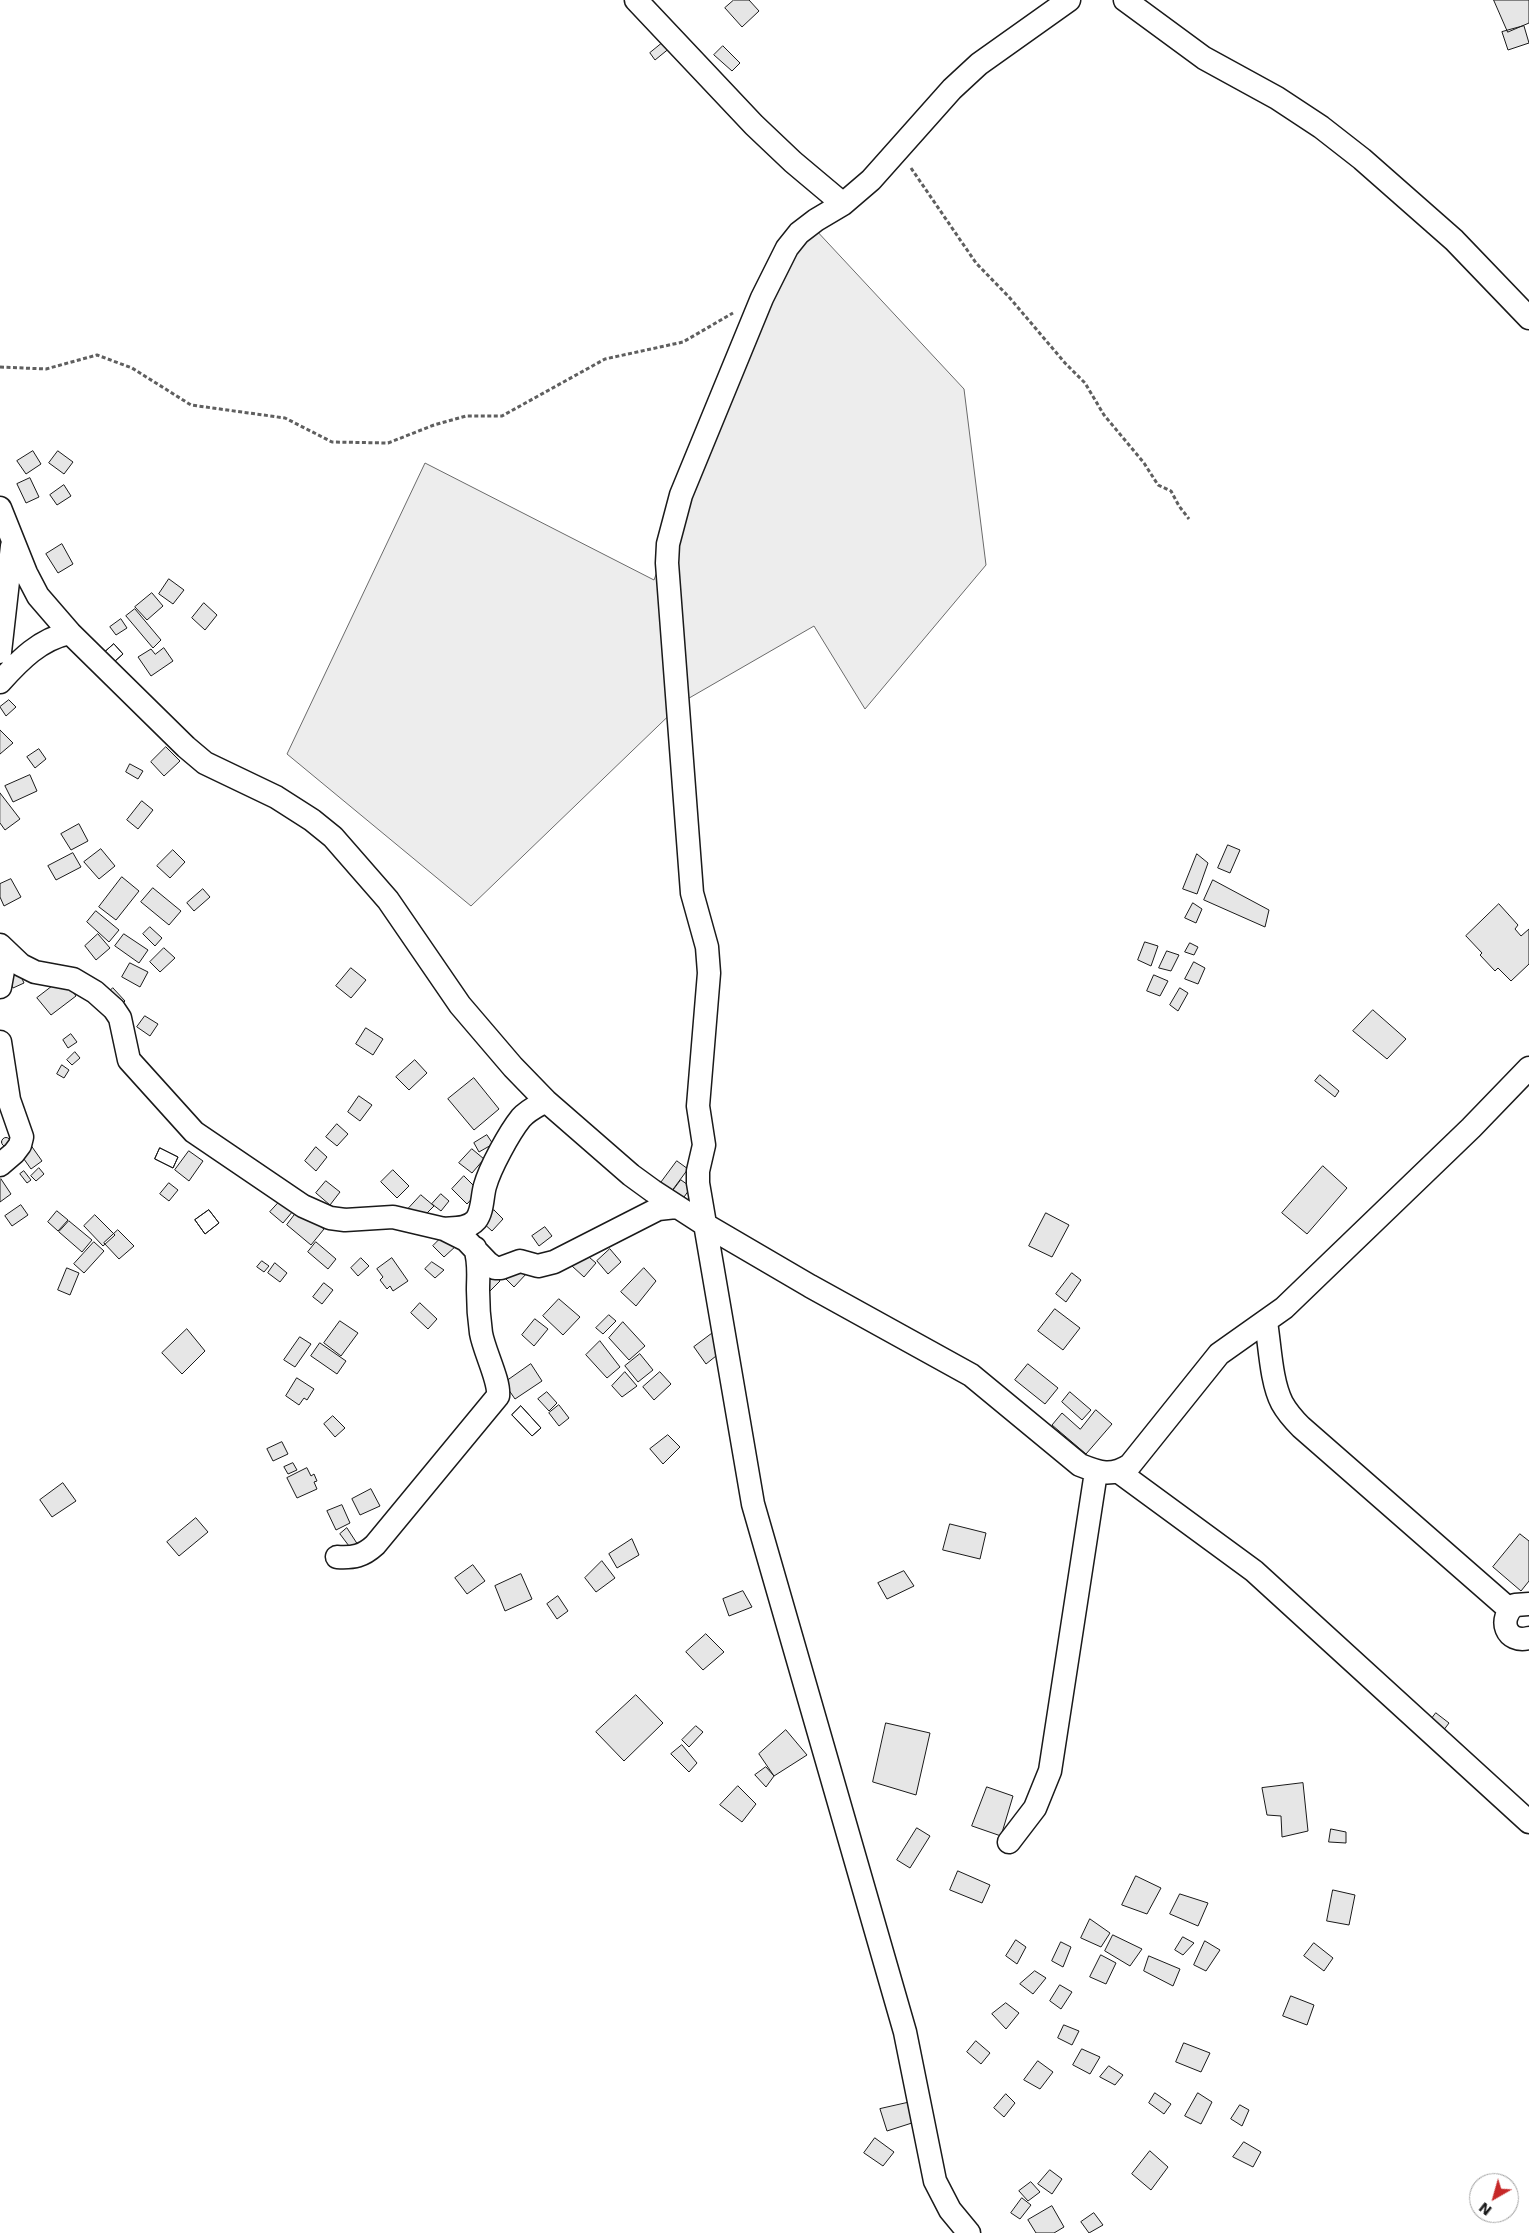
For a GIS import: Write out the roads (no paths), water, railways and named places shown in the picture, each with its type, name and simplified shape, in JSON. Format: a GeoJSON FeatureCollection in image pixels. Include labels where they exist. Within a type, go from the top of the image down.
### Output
{"type":"FeatureCollection","features":[{"type":"Feature","properties":{"kind":"street"},"geometry":{"type":"LineString","coordinates":[[636,0],[754,125],[793,162],[843,204]]}},
{"type":"Feature","properties":{"kind":"street"},"geometry":{"type":"LineString","coordinates":[[968,2233],[950,2210],[934,2182],[905,2032],[753,1504],[698,1183],[698,1171],[704,1146],[698,1106],[709,973],[707,947],[692,893],[667,563],[668,544],[681,496],[762,298],[787,248],[805,229],[843,204],[871,180],[952,89],[979,64],[1069,0]]}},
{"type":"Feature","properties":{"kind":"street"},"geometry":{"type":"LineString","coordinates":[[1125,0],[1204,58],[1277,98],[1321,127],[1362,159],[1461,246],[1529,318]]}},
{"type":"Feature","properties":{"kind":"street"},"geometry":{"type":"LineString","coordinates":[[0,509],[12,542],[38,596],[70,633],[186,747],[205,763],[276,797],[312,820],[333,837],[388,900],[460,1005],[513,1067],[546,1100],[632,1175],[676,1208],[810,1286],[971,1375],[1080,1464],[1096,1472],[1119,1472],[1254,1571],[1529,1822]]}},
{"type":"Feature","properties":{"kind":"street"},"geometry":{"type":"LineString","coordinates":[[0,652],[12,542]]}},
{"type":"Feature","properties":{"kind":"street"},"geometry":{"type":"LineString","coordinates":[[0,682],[17,663],[40,645],[56,636],[70,633]]}},
{"type":"Feature","properties":{"kind":"street"},"geometry":{"type":"LineString","coordinates":[[0,947],[21,965],[35,972],[73,979],[95,992],[114,1009],[120,1018],[129,1060],[194,1132],[303,1206],[330,1218],[345,1220],[394,1217],[444,1230],[466,1240],[488,1263],[495,1268],[501,1268],[520,1261],[538,1266],[554,1262],[658,1209],[676,1208]]}},
{"type":"Feature","properties":{"kind":"street"},"geometry":{"type":"LineString","coordinates":[[0,947],[4,964],[0,987]]}},
{"type":"Feature","properties":{"kind":"street"},"geometry":{"type":"LineString","coordinates":[[0,1042],[9,1100],[22,1137],[20,1145],[14,1153],[0,1165]]}},
{"type":"Feature","properties":{"kind":"street"},"geometry":{"type":"LineString","coordinates":[[1119,1472],[1138,1458],[1219,1354],[1284,1308],[1464,1135],[1529,1068]]}},
{"type":"Feature","properties":{"kind":"street"},"geometry":{"type":"LineString","coordinates":[[444,1230],[471,1224],[477,1219],[485,1184],[516,1125],[529,1111],[546,1100]]}},
{"type":"Feature","properties":{"kind":"street"},"geometry":{"type":"LineString","coordinates":[[337,1557],[353,1558],[362,1555],[375,1545],[498,1396],[498,1385],[486,1355],[481,1334],[478,1297],[479,1269],[475,1248]]}},
{"type":"Feature","properties":{"kind":"street"},"geometry":{"type":"LineString","coordinates":[[1266,1322],[1277,1387],[1282,1402],[1290,1416],[1301,1428],[1519,1606],[1506,1615],[1507,1629],[1517,1638],[1529,1638]]}},
{"type":"Feature","properties":{"kind":"street"},"geometry":{"type":"LineString","coordinates":[[1009,1842],[1035,1808],[1050,1771],[1096,1472]]}}]}
